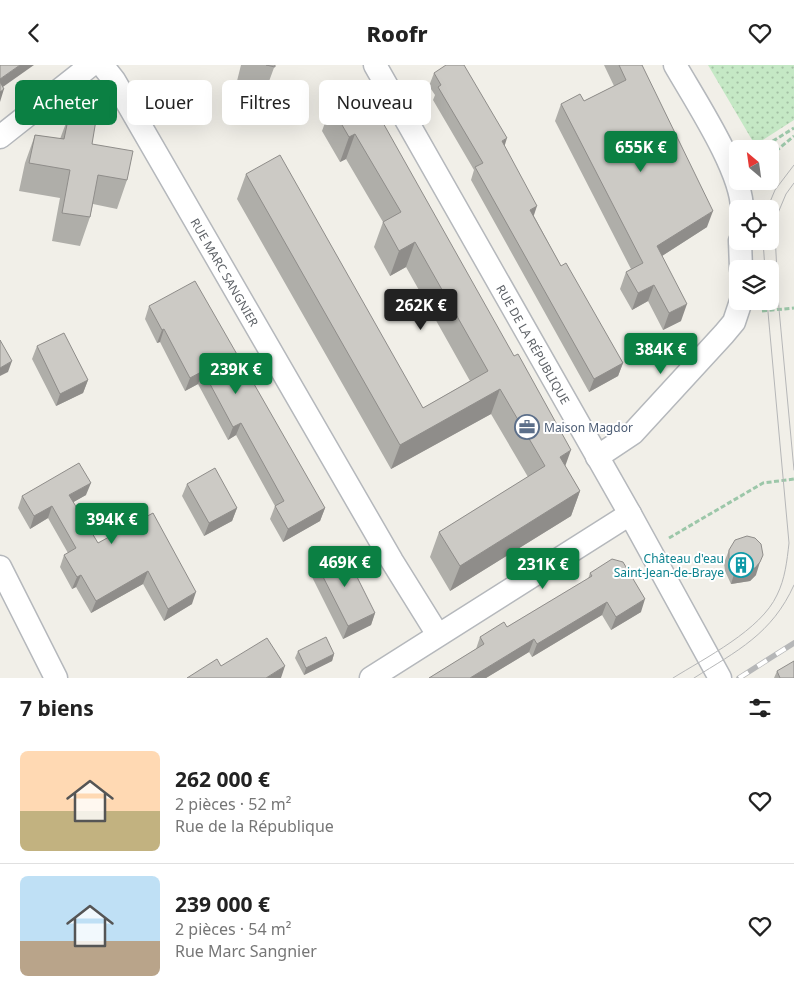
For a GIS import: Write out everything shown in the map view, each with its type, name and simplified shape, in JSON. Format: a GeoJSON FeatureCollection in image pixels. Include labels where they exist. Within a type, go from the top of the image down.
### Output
{"type":"FeatureCollection","features":[{"type":"Feature","properties":{"kind":"street"},"geometry":{"type":"LineString","coordinates":[[0,137],[92,65]]}},
{"type":"Feature","properties":{"kind":"street","name":"RUE MARC SANGNIER"},"geometry":{"type":"LineString","coordinates":[[102,65],[114,81],[388,553],[438,635]]}},
{"type":"Feature","properties":{"kind":"street","name":"RUE DE LA RÉPUBLIQUE"},"geometry":{"type":"LineString","coordinates":[[374,65],[630,514],[720,678]]}},
{"type":"Feature","properties":{"kind":"street"},"geometry":{"type":"LineString","coordinates":[[675,65],[734,171],[742,200]]}},
{"type":"Feature","properties":{"kind":"street"},"geometry":{"type":"LineString","coordinates":[[597,457],[633,433],[747,310]]}},
{"type":"Feature","properties":{"kind":"street"},"geometry":{"type":"LineString","coordinates":[[370,678],[630,514]]}},
{"type":"Feature","properties":{"kind":"street"},"geometry":{"type":"LineString","coordinates":[[0,567],[56,678]]}},
{"type":"Feature","properties":{"kind":"path"},"geometry":{"type":"LineString","coordinates":[[775,140],[794,128]]}},
{"type":"Feature","properties":{"kind":"path"},"geometry":{"type":"LineString","coordinates":[[779,148],[794,136]]}},
{"type":"Feature","properties":{"kind":"path"},"geometry":{"type":"LineString","coordinates":[[779,308],[794,308]]}},
{"type":"Feature","properties":{"kind":"path"},"geometry":{"type":"LineString","coordinates":[[664,540],[763,483],[794,479]]}},
{"type":"Feature","properties":{"kind":"green space"},"geometry":{"type":"Polygon","coordinates":[[[708,65],[794,65],[794,120],[763,140],[752,140],[708,65]]]}},
{"type":"Feature","properties":{"kind":"building"},"geometry":{"type":"Polygon","coordinates":[[[0,65],[20,65],[0,79],[0,65]]]}},
{"type":"Feature","properties":{"kind":"building"},"geometry":{"type":"Polygon","coordinates":[[[446,65],[464,65],[507,138],[502,141],[537,206],[530,210],[561,266],[566,263],[623,363],[594,379],[475,167],[483,163],[438,87],[441,85],[434,73],[446,65]]]}},
{"type":"Feature","properties":{"kind":"building"},"geometry":{"type":"Polygon","coordinates":[[[619,65],[642,65],[713,211],[657,246],[687,304],[669,313],[654,285],[638,293],[626,272],[643,263],[561,104],[580,94],[584,101],[626,80],[619,65]]]}},
{"type":"Feature","properties":{"kind":"building"},"geometry":{"type":"Polygon","coordinates":[[[0,82],[4,89],[0,92],[0,82]]]}},
{"type":"Feature","properties":{"kind":"building"},"geometry":{"type":"Polygon","coordinates":[[[67,125],[95,125],[92,144],[133,151],[127,180],[98,175],[90,217],[62,213],[70,170],[29,163],[35,135],[64,139],[67,125]]]}},
{"type":"Feature","properties":{"kind":"building"},"geometry":{"type":"Polygon","coordinates":[[[342,125],[384,125],[514,356],[518,354],[571,450],[560,457],[580,491],[460,566],[439,532],[545,466],[500,389],[400,445],[246,174],[280,155],[423,408],[488,371],[415,242],[399,251],[383,222],[401,212],[355,134],[349,137],[342,125]]]}},
{"type":"Feature","properties":{"kind":"building"},"geometry":{"type":"Polygon","coordinates":[[[195,281],[325,508],[288,529],[275,506],[284,501],[241,423],[233,427],[203,371],[190,378],[164,329],[162,330],[149,306],[195,281]]]}},
{"type":"Feature","properties":{"kind":"building"},"geometry":{"type":"Polygon","coordinates":[[[64,333],[88,380],[60,394],[37,346],[64,333]]]}},
{"type":"Feature","properties":{"kind":"building"},"geometry":{"type":"Polygon","coordinates":[[[0,340],[12,361],[0,368],[0,340]]]}},
{"type":"Feature","properties":{"kind":"building"},"geometry":{"type":"Polygon","coordinates":[[[79,463],[91,483],[69,495],[98,543],[153,513],[196,592],[168,609],[148,571],[96,601],[81,575],[77,577],[64,555],[76,548],[52,506],[34,516],[22,496],[79,463]]]}},
{"type":"Feature","properties":{"kind":"building"},"geometry":{"type":"Polygon","coordinates":[[[215,468],[237,508],[209,523],[187,484],[215,468]]]}},
{"type":"Feature","properties":{"kind":"building"},"geometry":{"type":"Polygon","coordinates":[[[747,536],[755,538],[761,544],[763,555],[755,568],[735,571],[729,558],[729,550],[735,540],[747,536]]]}},
{"type":"Feature","properties":{"kind":"building"},"geometry":{"type":"Polygon","coordinates":[[[343,549],[375,613],[348,626],[316,563],[343,549]]]}},
{"type":"Feature","properties":{"kind":"building"},"geometry":{"type":"Polygon","coordinates":[[[612,559],[623,562],[645,599],[616,617],[607,602],[537,644],[534,639],[470,678],[429,678],[484,644],[480,637],[504,622],[507,627],[592,576],[590,573],[612,559]]]}},
{"type":"Feature","properties":{"kind":"building"},"geometry":{"type":"Polygon","coordinates":[[[326,637],[334,654],[306,668],[298,651],[326,637]]]}},
{"type":"Feature","properties":{"kind":"building"},"geometry":{"type":"Polygon","coordinates":[[[267,638],[285,666],[266,678],[187,678],[217,659],[221,666],[267,638]]]}},
{"type":"Feature","properties":{"kind":"building"},"geometry":{"type":"Polygon","coordinates":[[[794,661],[794,678],[780,678],[777,671],[794,661]]]}},
{"type":"Feature","properties":{"kind":"tram line"},"geometry":{"type":"LineString","coordinates":[[771,200],[775,190],[794,165]]}},
{"type":"Feature","properties":{"kind":"tram line"},"geometry":{"type":"LineString","coordinates":[[794,183],[786,194],[778,213],[775,235],[779,309],[794,470]]}},
{"type":"Feature","properties":{"kind":"tram line"},"geometry":{"type":"LineString","coordinates":[[764,250],[764,260]]}},
{"type":"Feature","properties":{"kind":"tram line"},"geometry":{"type":"LineString","coordinates":[[673,678],[731,642],[758,620],[777,595],[784,576],[789,543],[768,310]]}},
{"type":"Feature","properties":{"kind":"tram line"},"geometry":{"type":"LineString","coordinates":[[694,678],[739,650],[764,629],[785,602],[794,585]]}},
{"type":"Feature","properties":{"kind":"railway"},"geometry":{"type":"LineString","coordinates":[[739,678],[794,643]]}},
{"type":"Feature","properties":{"kind":"place","name":"Maison Magdor"},"geometry":{"type":"Point","coordinates":[527,427]}},
{"type":"Feature","properties":{"kind":"place","name":"Château d'eau Saint-Jean-de-Braye"},"geometry":{"type":"Point","coordinates":[741,565]}}]}
